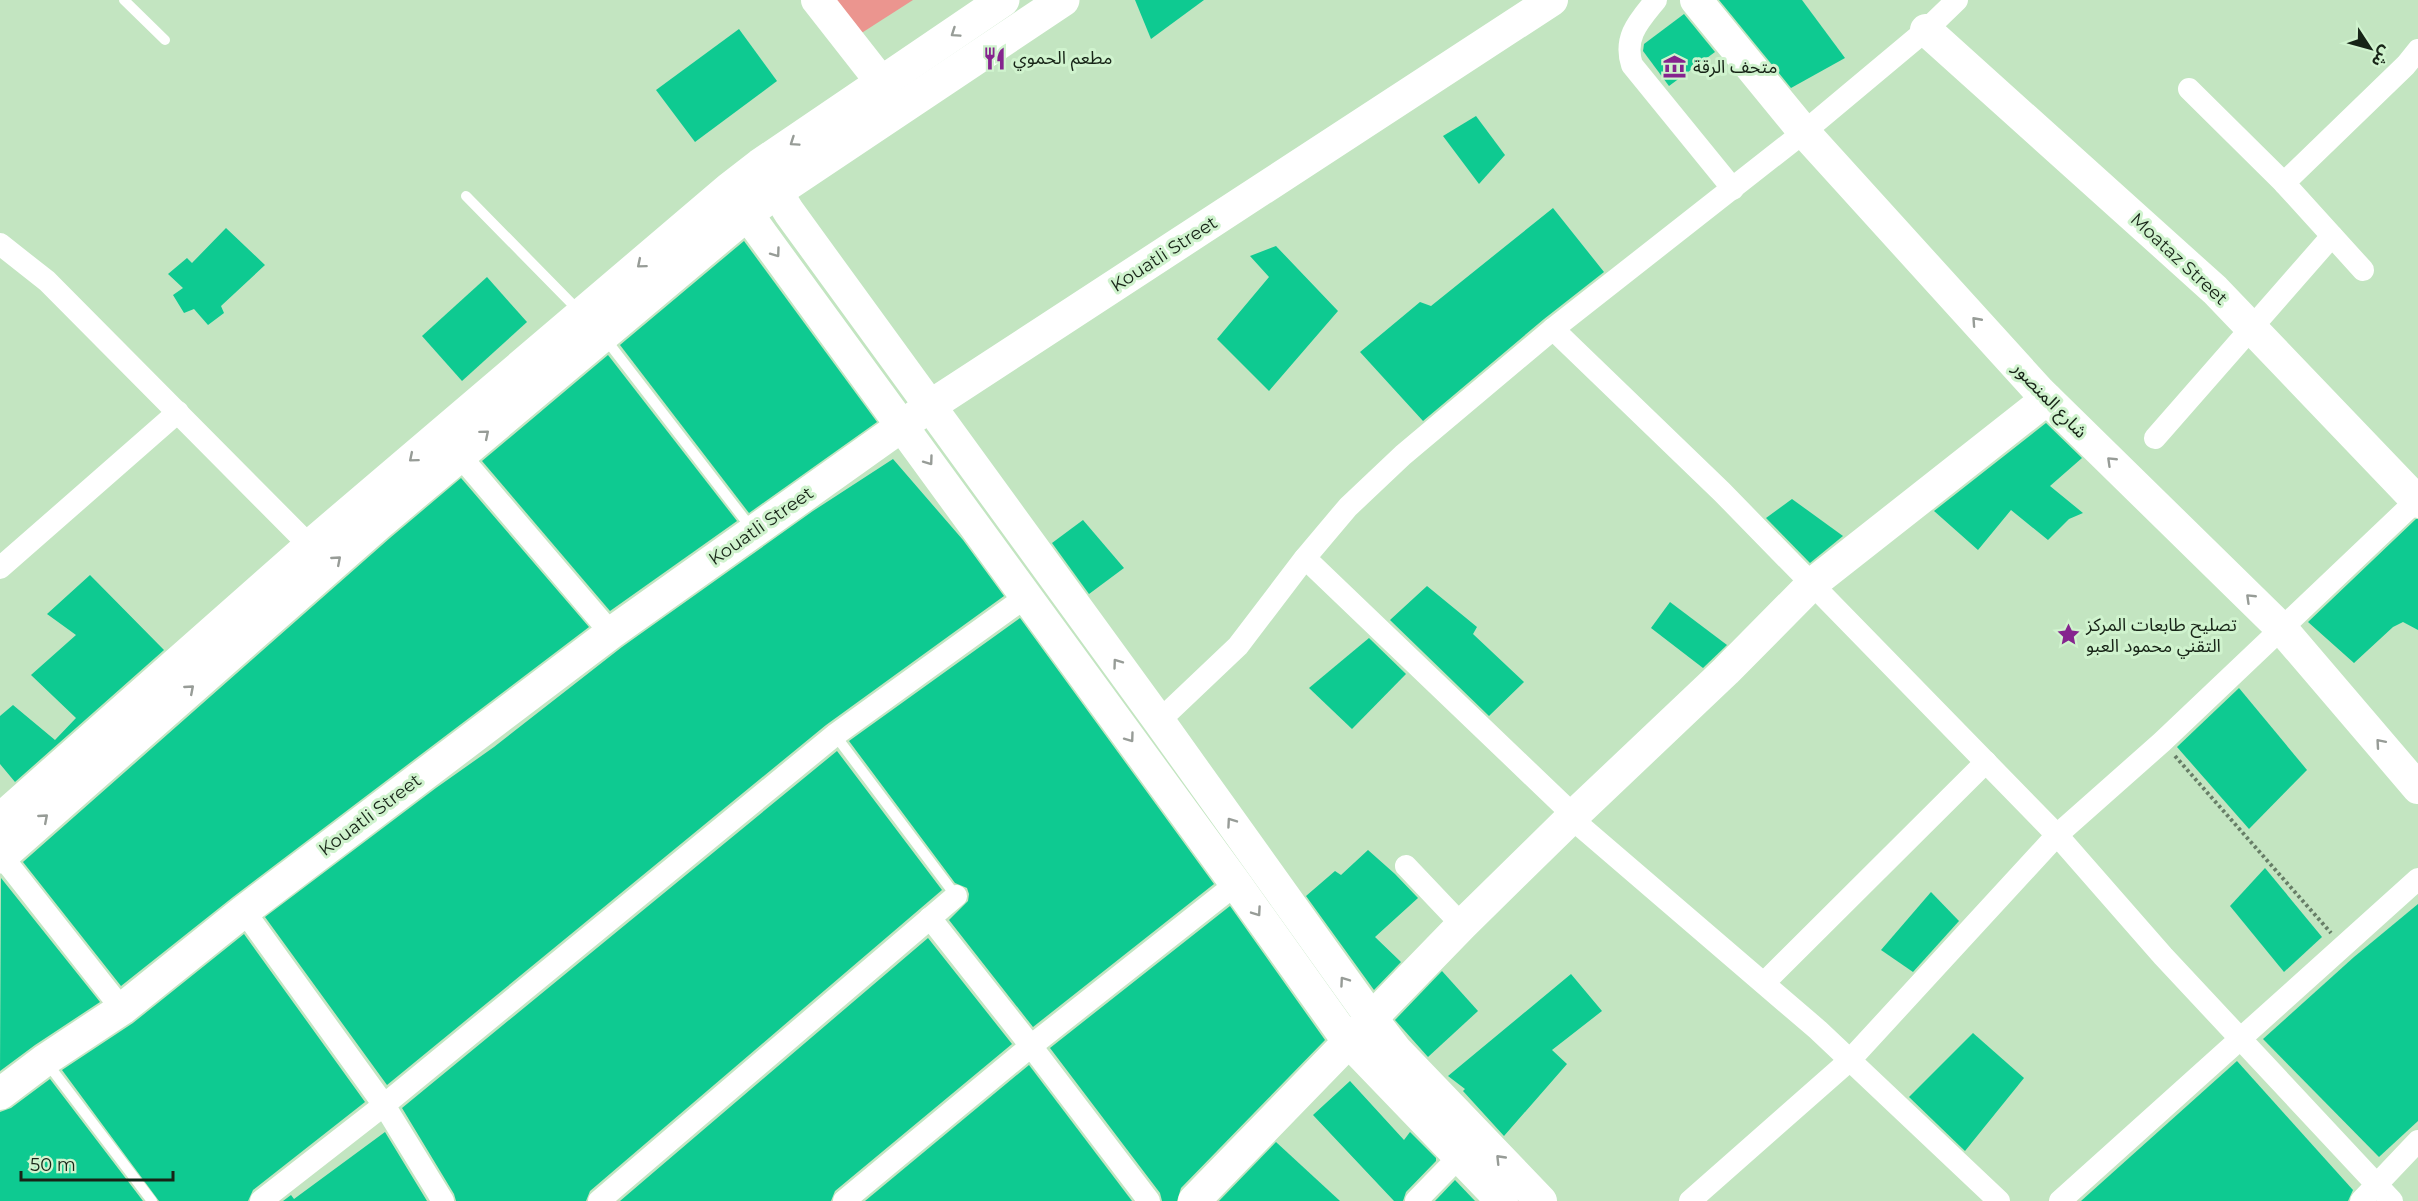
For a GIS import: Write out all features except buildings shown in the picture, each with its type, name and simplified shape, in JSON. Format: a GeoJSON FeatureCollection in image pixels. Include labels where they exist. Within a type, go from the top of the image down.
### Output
{"type":"FeatureCollection","features":[{"type":"Feature","properties":{"kind":"main road"},"geometry":{"type":"LineString","coordinates":[[0,820],[310,546],[593,325],[882,84],[1003,0]]}},
{"type":"Feature","properties":{"kind":"main road"},"geometry":{"type":"LineString","coordinates":[[768,178],[1063,0]]}},
{"type":"Feature","properties":{"kind":"main road"},"geometry":{"type":"LineString","coordinates":[[0,855],[378,524],[460,456],[593,325]]}},
{"type":"Feature","properties":{"kind":"street"},"geometry":{"type":"LineString","coordinates":[[817,0],[882,84]]}},
{"type":"Feature","properties":{"kind":"street","name":"Kouatli Street"},"geometry":{"type":"LineString","coordinates":[[0,1094],[45,1060],[122,1009],[244,911],[611,633],[930,406],[1552,0]]}},
{"type":"Feature","properties":{"kind":"street"},"geometry":{"type":"LineString","coordinates":[[1656,0],[1633,29],[1628,46],[1632,65],[1733,189]]}},
{"type":"Feature","properties":{"kind":"street","name":"شارع المنصور"},"geometry":{"type":"LineString","coordinates":[[1696,0],[1804,132],[2047,399],[2282,629],[2418,788]]}},
{"type":"Feature","properties":{"kind":"street"},"geometry":{"type":"LineString","coordinates":[[1159,721],[1238,646],[1305,558],[1348,507],[1403,455],[1553,329],[1804,132],[1926,30],[1957,0]]}},
{"type":"Feature","properties":{"kind":"street","name":"Moataz Street"},"geometry":{"type":"LineString","coordinates":[[1926,30],[2215,290],[2417,501]]}},
{"type":"Feature","properties":{"kind":"street"},"geometry":{"type":"LineString","coordinates":[[2284,183],[2414,64]]}},
{"type":"Feature","properties":{"kind":"street"},"geometry":{"type":"LineString","coordinates":[[2189,89],[2284,183],[2363,270]]}},
{"type":"Feature","properties":{"kind":"street"},"geometry":{"type":"LineString","coordinates":[[768,178],[1372,1019],[1396,1050],[1540,1201]]}},
{"type":"Feature","properties":{"kind":"street"},"geometry":{"type":"LineString","coordinates":[[738,202],[1027,596],[1348,1041],[1502,1201]]}},
{"type":"Feature","properties":{"kind":"street"},"geometry":{"type":"LineString","coordinates":[[2156,438],[2332,236]]}},
{"type":"Feature","properties":{"kind":"street"},"geometry":{"type":"LineString","coordinates":[[0,244],[48,281],[310,546]]}},
{"type":"Feature","properties":{"kind":"street"},"geometry":{"type":"LineString","coordinates":[[1553,329],[1722,492],[2057,835],[2163,956],[2392,1201]]}},
{"type":"Feature","properties":{"kind":"street"},"geometry":{"type":"LineString","coordinates":[[1194,1201],[1462,924],[1726,671],[1812,584],[2047,399]]}},
{"type":"Feature","properties":{"kind":"street"},"geometry":{"type":"LineString","coordinates":[[0,568],[178,412]]}},
{"type":"Feature","properties":{"kind":"street"},"geometry":{"type":"LineString","coordinates":[[460,456],[611,633]]}},
{"type":"Feature","properties":{"kind":"street"},"geometry":{"type":"LineString","coordinates":[[1690,1201],[1850,1060],[2057,835],[2162,742],[2417,501]]}},
{"type":"Feature","properties":{"kind":"street"},"geometry":{"type":"LineString","coordinates":[[1305,558],[1565,807],[1571,818],[1764,983],[1850,1060],[1999,1201]]}},
{"type":"Feature","properties":{"kind":"street"},"geometry":{"type":"LineString","coordinates":[[261,1201],[384,1105],[835,735],[1027,596]]}},
{"type":"Feature","properties":{"kind":"street"},"geometry":{"type":"LineString","coordinates":[[1764,983],[1986,762]]}},
{"type":"Feature","properties":{"kind":"street"},"geometry":{"type":"LineString","coordinates":[[0,855],[122,1009]]}},
{"type":"Feature","properties":{"kind":"street"},"geometry":{"type":"LineString","coordinates":[[1406,866],[1462,924]]}},
{"type":"Feature","properties":{"kind":"street"},"geometry":{"type":"LineString","coordinates":[[2060,1201],[2418,879]]}},
{"type":"Feature","properties":{"kind":"street"},"geometry":{"type":"LineString","coordinates":[[844,1201],[1031,1046],[1236,884]]}},
{"type":"Feature","properties":{"kind":"street"},"geometry":{"type":"LineString","coordinates":[[599,1201],[956,896]]}},
{"type":"Feature","properties":{"kind":"street"},"geometry":{"type":"LineString","coordinates":[[244,911],[384,1105],[443,1201]]}},
{"type":"Feature","properties":{"kind":"street"},"geometry":{"type":"LineString","coordinates":[[930,918],[1149,1201]]}},
{"type":"Feature","properties":{"kind":"street"},"geometry":{"type":"LineString","coordinates":[[2361,1201],[2418,1141]]}},
{"type":"Feature","properties":{"kind":"street"},"geometry":{"type":"LineString","coordinates":[[1416,1201],[1460,1157]]}},
{"type":"Feature","properties":{"kind":"lane"},"geometry":{"type":"LineString","coordinates":[[124,0],[165,40]]}},
{"type":"Feature","properties":{"kind":"lane"},"geometry":{"type":"LineString","coordinates":[[466,196],[593,325],[754,531]]}},
{"type":"Feature","properties":{"kind":"lane"},"geometry":{"type":"LineString","coordinates":[[835,735],[956,896]]}},
{"type":"Feature","properties":{"kind":"lane"},"geometry":{"type":"LineString","coordinates":[[45,1060],[152,1201]]}},
{"type":"Feature","properties":{"kind":"path"},"geometry":{"type":"LineString","coordinates":[[2162,742],[2342,946]]}},
{"type":"Feature","properties":{"kind":"shaded area"},"geometry":{"type":"Polygon","coordinates":[[[836,0],[913,0],[860,34],[836,0]]]}},
{"type":"Feature","properties":{"kind":"place","name":"مطعم الحموي"},"geometry":{"type":"Point","coordinates":[995,58]}},
{"type":"Feature","properties":{"kind":"place","name":"متحف الرقة"},"geometry":{"type":"Point","coordinates":[1675,67]}},
{"type":"Feature","properties":{"kind":"place","name":"تصليح طابعات المركز التقني محمود العبو"},"geometry":{"type":"Point","coordinates":[2068,635]}}]}
